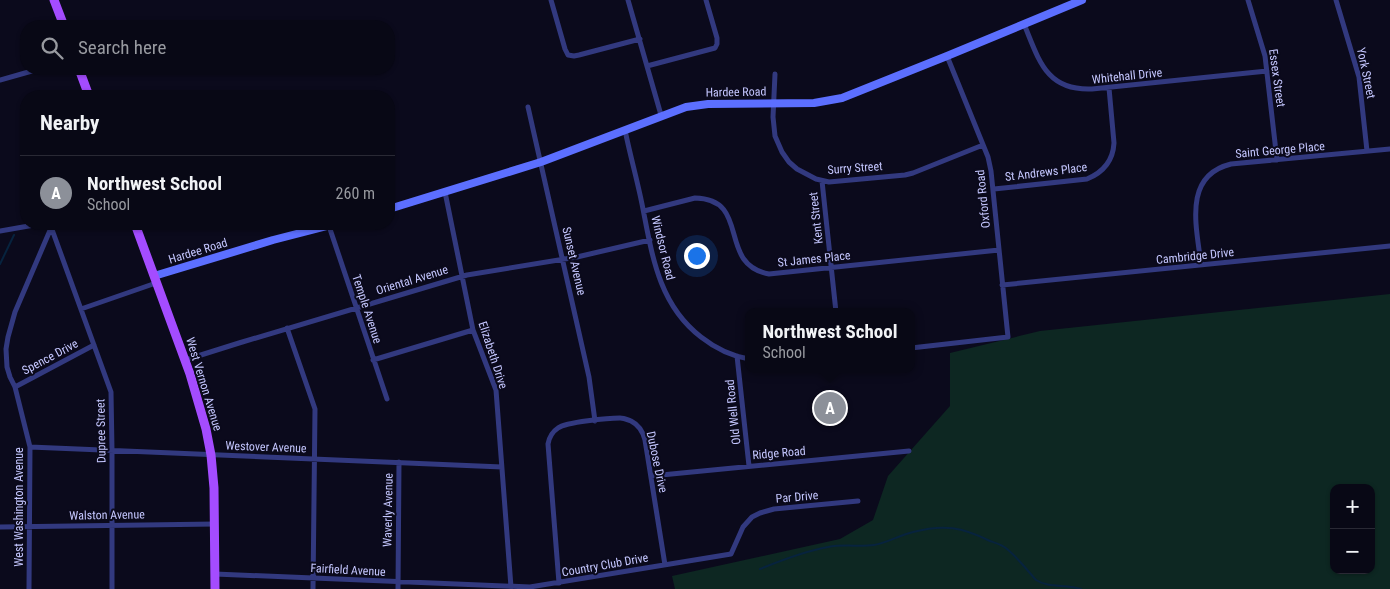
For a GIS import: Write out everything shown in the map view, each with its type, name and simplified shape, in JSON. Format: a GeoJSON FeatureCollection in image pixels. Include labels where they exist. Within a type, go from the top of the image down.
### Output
{"type":"FeatureCollection","features":[{"type":"Feature","properties":{"kind":"main road"},"geometry":{"type":"LineString","coordinates":[[54,0],[62,20]]}},
{"type":"Feature","properties":{"kind":"main road"},"geometry":{"type":"LineString","coordinates":[[81,75],[87,90]]}},
{"type":"Feature","properties":{"kind":"main road","name":"West Vernon Avenue"},"geometry":{"type":"LineString","coordinates":[[137,230],[200,404],[211,455],[215,524],[214,589]]}},
{"type":"Feature","properties":{"kind":"street"},"geometry":{"type":"LineString","coordinates":[[551,0],[568,54],[579,56],[640,39]]}},
{"type":"Feature","properties":{"kind":"street"},"geometry":{"type":"LineString","coordinates":[[628,0],[661,116]]}},
{"type":"Feature","properties":{"kind":"street"},"geometry":{"type":"LineString","coordinates":[[647,66],[715,48],[717,38],[706,0]]}},
{"type":"Feature","properties":{"kind":"street","name":"Hardee Road"},"geometry":{"type":"LineString","coordinates":[[395,207],[541,162],[686,107],[697,105],[814,103],[842,98],[1082,0]]}},
{"type":"Feature","properties":{"kind":"street","name":"Essex Street"},"geometry":{"type":"LineString","coordinates":[[1248,0],[1266,56],[1276,160]]}},
{"type":"Feature","properties":{"kind":"street","name":"York Street"},"geometry":{"type":"LineString","coordinates":[[1336,0],[1359,77],[1367,151]]}},
{"type":"Feature","properties":{"kind":"street","name":"Whitehall Drive"},"geometry":{"type":"LineString","coordinates":[[1024,24],[1041,65],[1054,80],[1067,87],[1076,89],[1109,88],[1268,72]]}},
{"type":"Feature","properties":{"kind":"street","name":"Oxford Road"},"geometry":{"type":"LineString","coordinates":[[915,348],[1008,338],[994,189],[989,162],[947,56]]}},
{"type":"Feature","properties":{"kind":"street"},"geometry":{"type":"LineString","coordinates":[[0,80],[20,74]]}},
{"type":"Feature","properties":{"kind":"street","name":"Surry Street"},"geometry":{"type":"LineString","coordinates":[[775,74],[773,130],[776,140],[789,162],[806,175],[822,181],[829,182],[905,175],[983,145]]}},
{"type":"Feature","properties":{"kind":"street","name":"St Andrews Place"},"geometry":{"type":"LineString","coordinates":[[994,189],[1087,179],[1100,172],[1110,160],[1114,150],[1109,88]]}},
{"type":"Feature","properties":{"kind":"street","name":"Sunset Avenue"},"geometry":{"type":"LineString","coordinates":[[528,107],[589,376],[595,421]]}},
{"type":"Feature","properties":{"kind":"street","name":"Windsor Road"},"geometry":{"type":"LineString","coordinates":[[625,130],[660,281],[666,295],[674,309],[690,328],[708,342],[745,358]]}},
{"type":"Feature","properties":{"kind":"street","name":"Saint George Place"},"geometry":{"type":"LineString","coordinates":[[1201,265],[1195,203],[1203,182],[1215,170],[1225,166],[1390,149]]}},
{"type":"Feature","properties":{"kind":"street","name":"Kent Street"},"geometry":{"type":"LineString","coordinates":[[822,181],[836,308]]}},
{"type":"Feature","properties":{"kind":"street","name":"Elizabeth Drive"},"geometry":{"type":"LineString","coordinates":[[445,192],[473,330],[496,390],[511,587]]}},
{"type":"Feature","properties":{"kind":"street","name":"St James Place"},"geometry":{"type":"LineString","coordinates":[[644,211],[695,198],[708,200],[719,206],[728,216],[742,257],[750,267],[769,274],[999,250]]}},
{"type":"Feature","properties":{"kind":"street"},"geometry":{"type":"LineString","coordinates":[[0,231],[20,228]]}},
{"type":"Feature","properties":{"kind":"street","name":"West Washington Avenue"},"geometry":{"type":"LineString","coordinates":[[29,589],[30,447],[15,387],[6,363],[8,337],[15,312],[48,230]]}},
{"type":"Feature","properties":{"kind":"street","name":"Dupree Street"},"geometry":{"type":"LineString","coordinates":[[52,230],[111,392],[112,589]]}},
{"type":"Feature","properties":{"kind":"street","name":"Hardee Road"},"geometry":{"type":"LineString","coordinates":[[81,309],[155,279],[273,240],[312,230]]}},
{"type":"Feature","properties":{"kind":"street","name":"Temple Avenue"},"geometry":{"type":"LineString","coordinates":[[333,230],[356,308],[387,399]]}},
{"type":"Feature","properties":{"kind":"street","name":"Oriental Avenue"},"geometry":{"type":"LineString","coordinates":[[185,360],[461,276],[563,260],[650,240]]}},
{"type":"Feature","properties":{"kind":"street","name":"Cambridge Drive"},"geometry":{"type":"LineString","coordinates":[[1002,285],[1390,246]]}},
{"type":"Feature","properties":{"kind":"street"},"geometry":{"type":"LineString","coordinates":[[287,328],[315,409],[313,589]]}},
{"type":"Feature","properties":{"kind":"street"},"geometry":{"type":"LineString","coordinates":[[373,360],[473,330]]}},
{"type":"Feature","properties":{"kind":"street","name":"Spence Drive"},"geometry":{"type":"LineString","coordinates":[[15,387],[94,345]]}},
{"type":"Feature","properties":{"kind":"street","name":"Old Well Road"},"geometry":{"type":"LineString","coordinates":[[737,356],[749,466]]}},
{"type":"Feature","properties":{"kind":"street","name":"Dubose Drive"},"geometry":{"type":"LineString","coordinates":[[559,583],[548,454],[549,439],[554,431],[562,425],[620,418],[636,424],[643,433],[665,565]]}},
{"type":"Feature","properties":{"kind":"street","name":"Westover Avenue"},"geometry":{"type":"LineString","coordinates":[[30,447],[502,466]]}},
{"type":"Feature","properties":{"kind":"street","name":"Ridge Road"},"geometry":{"type":"LineString","coordinates":[[651,476],[910,451]]}},
{"type":"Feature","properties":{"kind":"street","name":"Waverly Avenue"},"geometry":{"type":"LineString","coordinates":[[398,589],[399,462]]}},
{"type":"Feature","properties":{"kind":"street","name":"Par Drive"},"geometry":{"type":"LineString","coordinates":[[732,554],[743,527],[752,517],[760,513],[774,509],[858,501]]}},
{"type":"Feature","properties":{"kind":"street","name":"Walston Avenue"},"geometry":{"type":"LineString","coordinates":[[0,527],[215,524]]}},
{"type":"Feature","properties":{"kind":"street","name":"Country Club Drive"},"geometry":{"type":"LineString","coordinates":[[480,587],[530,587],[732,554]]}},
{"type":"Feature","properties":{"kind":"street","name":"Fairfield Avenue"},"geometry":{"type":"LineString","coordinates":[[215,574],[480,587]]}},
{"type":"Feature","properties":{"kind":"green space"},"geometry":{"type":"Polygon","coordinates":[[[1390,294],[1390,589],[675,589],[672,576],[840,539],[873,520],[888,476],[950,406],[950,353],[1040,331],[1390,294]]]}},
{"type":"Feature","properties":{"kind":"waterway"},"geometry":{"type":"LineString","coordinates":[[0,264],[14,235]]}},
{"type":"Feature","properties":{"kind":"waterway"},"geometry":{"type":"LineString","coordinates":[[760,569],[819,549],[834,546],[874,545],[913,532],[934,528],[953,528],[1004,546],[1036,580],[1052,585],[1081,589]]}},
{"type":"Feature","properties":{"kind":"place","name":"Northwest School"},"geometry":{"type":"Point","coordinates":[830,408]}}]}
